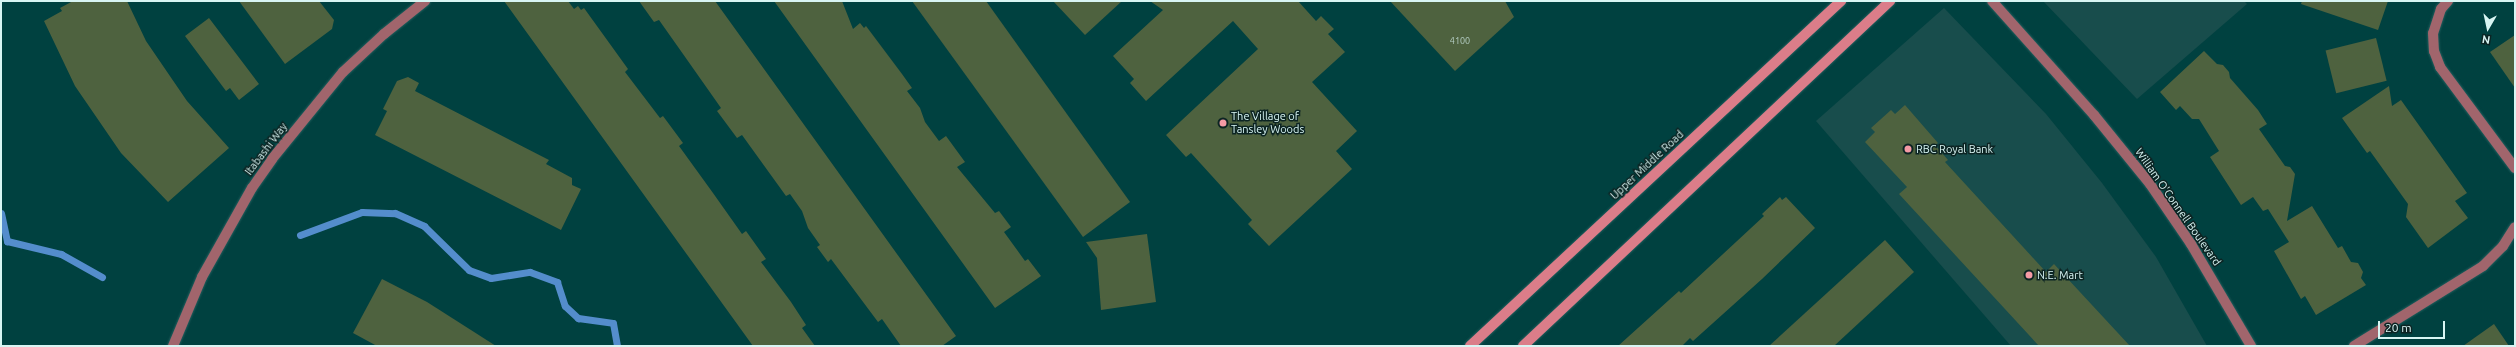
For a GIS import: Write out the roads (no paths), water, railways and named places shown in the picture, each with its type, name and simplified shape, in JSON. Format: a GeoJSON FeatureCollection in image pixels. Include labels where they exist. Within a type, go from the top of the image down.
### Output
{"type":"FeatureCollection","features":[{"type":"Feature","properties":{"kind":"main road","name":"Upper Middle Road"},"geometry":{"type":"LineString","coordinates":[[1470,346],[1840,1]]}},
{"type":"Feature","properties":{"kind":"main road"},"geometry":{"type":"LineString","coordinates":[[1523,346],[1890,1]]}},
{"type":"Feature","properties":{"kind":"street","name":"Itabashi Way"},"geometry":{"type":"LineString","coordinates":[[173,346],[202,277],[252,188],[272,159],[343,72],[384,34],[425,1]]}},
{"type":"Feature","properties":{"kind":"street","name":"William O'Connell Boulevard"},"geometry":{"type":"LineString","coordinates":[[1992,1],[2094,115],[2150,184],[2192,244],[2251,346]]}},
{"type":"Feature","properties":{"kind":"street"},"geometry":{"type":"LineString","coordinates":[[2448,1],[2441,9],[2433,33],[2434,51],[2440,67],[2515,168]]}},
{"type":"Feature","properties":{"kind":"street"},"geometry":{"type":"LineString","coordinates":[[2354,346],[2483,266],[2503,246],[2515,227]]}},
{"type":"Feature","properties":{"kind":"waterway"},"geometry":{"type":"LineString","coordinates":[[300,235],[362,212],[395,213],[424,226],[469,270],[491,278],[530,272],[557,282],[565,306],[578,318],[613,323],[617,346]]}},
{"type":"Feature","properties":{"kind":"waterway"},"geometry":{"type":"LineString","coordinates":[[1,213],[7,241],[61,254],[102,277]]}},
{"type":"Feature","properties":{"kind":"place","name":"The Village of Tansley Woods"},"geometry":{"type":"Point","coordinates":[1223,123]}},
{"type":"Feature","properties":{"kind":"place","name":"RBC Royal Bank"},"geometry":{"type":"Point","coordinates":[1908,149]}},
{"type":"Feature","properties":{"kind":"place","name":"N.E. Mart"},"geometry":{"type":"Point","coordinates":[2029,275]}}]}
